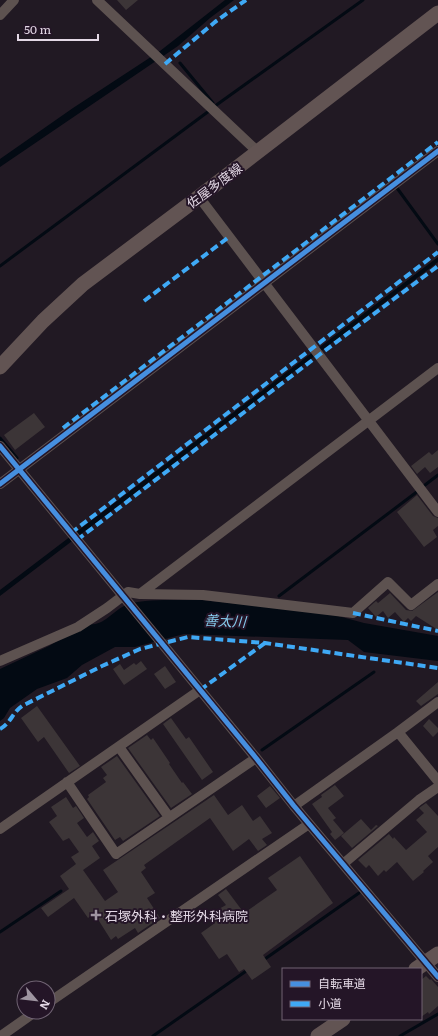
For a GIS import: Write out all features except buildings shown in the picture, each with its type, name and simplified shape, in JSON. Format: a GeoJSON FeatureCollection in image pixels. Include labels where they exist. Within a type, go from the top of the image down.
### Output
{"type":"FeatureCollection","features":[{"type":"Feature","properties":{"kind":"main road","name":"佐屋多度線"},"geometry":{"type":"LineString","coordinates":[[0,367],[43,321],[83,284],[258,152],[438,13]]}},
{"type":"Feature","properties":{"kind":"main road"},"geometry":{"type":"LineString","coordinates":[[318,1036],[342,1020]]}},
{"type":"Feature","properties":{"kind":"street"},"geometry":{"type":"LineString","coordinates":[[0,15],[14,0]]}},
{"type":"Feature","properties":{"kind":"street"},"geometry":{"type":"LineString","coordinates":[[97,0],[258,152]]}},
{"type":"Feature","properties":{"kind":"street"},"geometry":{"type":"LineString","coordinates":[[0,484],[438,151]]}},
{"type":"Feature","properties":{"kind":"street"},"geometry":{"type":"LineString","coordinates":[[199,197],[438,512]]}},
{"type":"Feature","properties":{"kind":"street"},"geometry":{"type":"LineString","coordinates":[[140,594],[438,368]]}},
{"type":"Feature","properties":{"kind":"street"},"geometry":{"type":"LineString","coordinates":[[0,446],[294,806],[427,962],[438,977]]}},
{"type":"Feature","properties":{"kind":"street"},"geometry":{"type":"LineString","coordinates":[[0,661],[78,627],[124,599],[128,592],[140,594],[202,595],[353,613],[388,582],[410,605],[438,584]]}},
{"type":"Feature","properties":{"kind":"street"},"geometry":{"type":"LineString","coordinates":[[0,829],[200,690]]}},
{"type":"Feature","properties":{"kind":"street"},"geometry":{"type":"LineString","coordinates":[[294,806],[438,702]]}},
{"type":"Feature","properties":{"kind":"street"},"geometry":{"type":"LineString","coordinates":[[398,732],[438,780]]}},
{"type":"Feature","properties":{"kind":"street"},"geometry":{"type":"LineString","coordinates":[[118,747],[169,818]]}},
{"type":"Feature","properties":{"kind":"street"},"geometry":{"type":"LineString","coordinates":[[67,782],[116,854],[256,758]]}},
{"type":"Feature","properties":{"kind":"street"},"geometry":{"type":"LineString","coordinates":[[343,864],[419,800],[438,788]]}},
{"type":"Feature","properties":{"kind":"street"},"geometry":{"type":"LineString","coordinates":[[56,998],[309,824]]}},
{"type":"Feature","properties":{"kind":"street"},"geometry":{"type":"LineString","coordinates":[[2,1034],[23,1020]]}},
{"type":"Feature","properties":{"kind":"water"},"geometry":{"type":"Polygon","coordinates":[[[225,0],[234,0],[210,18],[178,46],[0,167],[0,159],[73,108],[160,51],[225,0]]]}},
{"type":"Feature","properties":{"kind":"water"},"geometry":{"type":"Polygon","coordinates":[[[438,257],[438,262],[0,596],[0,590],[438,257]]]}},
{"type":"Feature","properties":{"kind":"water","name":"善太川"},"geometry":{"type":"Polygon","coordinates":[[[153,600],[201,600],[327,613],[364,623],[438,636],[438,661],[364,652],[348,640],[184,634],[135,647],[115,647],[82,665],[67,678],[37,689],[10,708],[4,718],[0,721],[0,669],[49,646],[86,624],[97,623],[106,619],[124,606],[137,602],[153,600]]]}},
{"type":"Feature","properties":{"kind":"waterway"},"geometry":{"type":"LineString","coordinates":[[215,106],[363,0]]}},
{"type":"Feature","properties":{"kind":"waterway"},"geometry":{"type":"LineString","coordinates":[[180,63],[213,103]]}},
{"type":"Feature","properties":{"kind":"waterway"},"geometry":{"type":"LineString","coordinates":[[0,266],[209,111]]}},
{"type":"Feature","properties":{"kind":"waterway"},"geometry":{"type":"LineString","coordinates":[[397,188],[438,244]]}},
{"type":"Feature","properties":{"kind":"waterway"},"geometry":{"type":"LineString","coordinates":[[0,438],[17,458]]}},
{"type":"Feature","properties":{"kind":"waterway"},"geometry":{"type":"LineString","coordinates":[[425,485],[438,475]]}},
{"type":"Feature","properties":{"kind":"waterway"},"geometry":{"type":"LineString","coordinates":[[279,596],[418,491]]}},
{"type":"Feature","properties":{"kind":"waterway"},"geometry":{"type":"LineString","coordinates":[[262,750],[374,672]]}},
{"type":"Feature","properties":{"kind":"waterway"},"geometry":{"type":"LineString","coordinates":[[0,932],[61,891]]}},
{"type":"Feature","properties":{"kind":"waterway"},"geometry":{"type":"LineString","coordinates":[[262,961],[359,893]]}},
{"type":"Feature","properties":{"kind":"waterway"},"geometry":{"type":"LineString","coordinates":[[153,1036],[249,969]]}},
{"type":"Feature","properties":{"kind":"waterway"},"geometry":{"type":"LineString","coordinates":[[400,1036],[438,1014]]}},
{"type":"Feature","properties":{"kind":"marked path"},"geometry":{"type":"LineString","coordinates":[[165,64],[215,22],[246,0]]}},
{"type":"Feature","properties":{"kind":"marked path"},"geometry":{"type":"LineString","coordinates":[[63,428],[438,142]]}},
{"type":"Feature","properties":{"kind":"marked path"},"geometry":{"type":"LineString","coordinates":[[144,301],[229,237]]}},
{"type":"Feature","properties":{"kind":"marked path"},"geometry":{"type":"LineString","coordinates":[[71,533],[438,252]]}},
{"type":"Feature","properties":{"kind":"marked path"},"geometry":{"type":"LineString","coordinates":[[77,540],[438,266]]}},
{"type":"Feature","properties":{"kind":"marked path"},"geometry":{"type":"LineString","coordinates":[[353,613],[438,631]]}},
{"type":"Feature","properties":{"kind":"marked path"},"geometry":{"type":"LineString","coordinates":[[0,729],[7,724],[22,706],[102,666],[140,649],[188,637],[265,643],[438,668]]}},
{"type":"Feature","properties":{"kind":"marked path"},"geometry":{"type":"LineString","coordinates":[[200,690],[265,643]]}},
{"type":"Feature","properties":{"kind":"cycle path"},"geometry":{"type":"LineString","coordinates":[[0,484],[438,151]]}},
{"type":"Feature","properties":{"kind":"cycle path"},"geometry":{"type":"LineString","coordinates":[[0,446],[294,806],[438,977]]}},
{"type":"Feature","properties":{"kind":"place","name":"石塚外科・整形外科病院"},"geometry":{"type":"Point","coordinates":[96,915]}}]}
